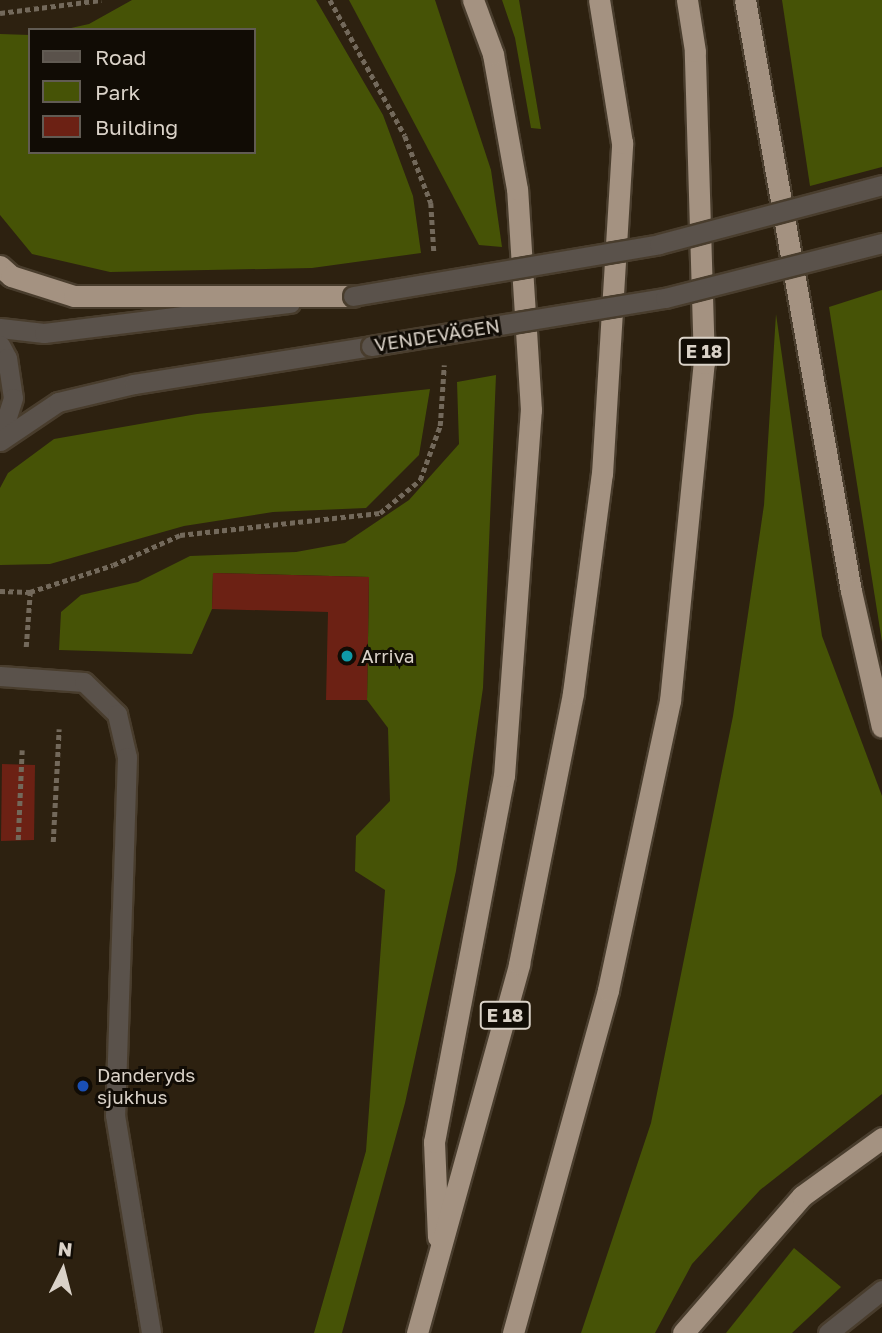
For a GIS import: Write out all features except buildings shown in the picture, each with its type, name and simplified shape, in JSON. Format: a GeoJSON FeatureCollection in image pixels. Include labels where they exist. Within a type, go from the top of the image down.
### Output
{"type":"FeatureCollection","features":[{"type":"Feature","properties":{"kind":"highway"},"geometry":{"type":"LineString","coordinates":[[438,1257],[434,1142],[504,776],[531,410],[517,189],[493,54],[473,0]]}},
{"type":"Feature","properties":{"kind":"highway","name":"E 18"},"geometry":{"type":"LineString","coordinates":[[417,1333],[519,964],[573,693],[602,474],[622,143],[599,0]]}},
{"type":"Feature","properties":{"kind":"highway","name":"E 18"},"geometry":{"type":"LineString","coordinates":[[513,1333],[608,990],[670,701],[704,363],[695,51],[687,0]]}},
{"type":"Feature","properties":{"kind":"highway"},"geometry":{"type":"LineString","coordinates":[[745,0],[851,591],[882,727]]}},
{"type":"Feature","properties":{"kind":"highway"},"geometry":{"type":"LineString","coordinates":[[0,266],[12,276],[75,296],[353,296]]}},
{"type":"Feature","properties":{"kind":"highway"},"geometry":{"type":"LineString","coordinates":[[683,1333],[802,1196],[882,1138]]}},
{"type":"Feature","properties":{"kind":"street"},"geometry":{"type":"LineString","coordinates":[[0,328],[44,333],[353,296],[659,244],[882,185]]}},
{"type":"Feature","properties":{"kind":"street","name":"VENDEVÄGEN"},"geometry":{"type":"LineString","coordinates":[[0,440],[58,402],[134,384],[665,298],[882,243]]}},
{"type":"Feature","properties":{"kind":"street"},"geometry":{"type":"LineString","coordinates":[[0,345],[7,358],[13,398],[0,440]]}},
{"type":"Feature","properties":{"kind":"street"},"geometry":{"type":"LineString","coordinates":[[0,676],[84,682],[117,714],[127,757],[115,1115],[151,1333]]}},
{"type":"Feature","properties":{"kind":"street"},"geometry":{"type":"LineString","coordinates":[[828,1333],[882,1290]]}},
{"type":"Feature","properties":{"kind":"path"},"geometry":{"type":"LineString","coordinates":[[0,13],[101,0]]}},
{"type":"Feature","properties":{"kind":"path"},"geometry":{"type":"LineString","coordinates":[[25,649],[30,592]]}},
{"type":"Feature","properties":{"kind":"path"},"geometry":{"type":"LineString","coordinates":[[53,842],[59,729]]}},
{"type":"Feature","properties":{"kind":"path"},"geometry":{"type":"LineString","coordinates":[[18,841],[22,750]]}},
{"type":"Feature","properties":{"kind":"green space"},"geometry":{"type":"Polygon","coordinates":[[[132,0],[316,0],[383,115],[413,196],[421,253],[312,268],[110,272],[32,254],[0,215],[0,34],[28,35],[28,154],[256,154],[256,28],[71,28],[89,24],[132,0]]]}},
{"type":"Feature","properties":{"kind":"green space"},"geometry":{"type":"Polygon","coordinates":[[[349,0],[435,0],[491,170],[502,247],[479,245],[349,0]]]}},
{"type":"Feature","properties":{"kind":"green space"},"geometry":{"type":"Polygon","coordinates":[[[502,0],[519,0],[541,129],[531,128],[515,38],[502,0]]]}},
{"type":"Feature","properties":{"kind":"green space"},"geometry":{"type":"Polygon","coordinates":[[[782,0],[882,0],[882,167],[810,186],[782,0]]]}},
{"type":"Feature","properties":{"kind":"green space"},"geometry":{"type":"Polygon","coordinates":[[[882,290],[882,642],[829,307],[882,290]]]}},
{"type":"Feature","properties":{"kind":"green space"},"geometry":{"type":"Polygon","coordinates":[[[776,314],[822,636],[882,796],[882,1094],[760,1190],[692,1264],[655,1333],[581,1333],[651,1123],[733,716],[764,505],[776,314]]]}},
{"type":"Feature","properties":{"kind":"green space"},"geometry":{"type":"Polygon","coordinates":[[[496,375],[483,688],[456,871],[405,1103],[342,1333],[314,1333],[366,1151],[385,890],[355,871],[356,836],[390,801],[388,728],[367,700],[369,577],[213,573],[212,609],[192,654],[59,650],[61,612],[81,595],[138,582],[190,556],[296,552],[345,543],[409,500],[459,444],[457,382],[496,375]]]}},
{"type":"Feature","properties":{"kind":"green space"},"geometry":{"type":"Polygon","coordinates":[[[430,389],[419,455],[366,508],[273,512],[184,526],[50,564],[0,565],[0,488],[8,473],[54,439],[197,414],[430,389]]]}},
{"type":"Feature","properties":{"kind":"green space"},"geometry":{"type":"Polygon","coordinates":[[[794,1248],[841,1287],[792,1333],[726,1333],[794,1248]]]}},
{"type":"Feature","properties":{"kind":"place","name":"Arriva"},"geometry":{"type":"Point","coordinates":[347,656]}},
{"type":"Feature","properties":{"kind":"place","name":"Danderyds sjukhus"},"geometry":{"type":"Point","coordinates":[83,1086]}}]}
